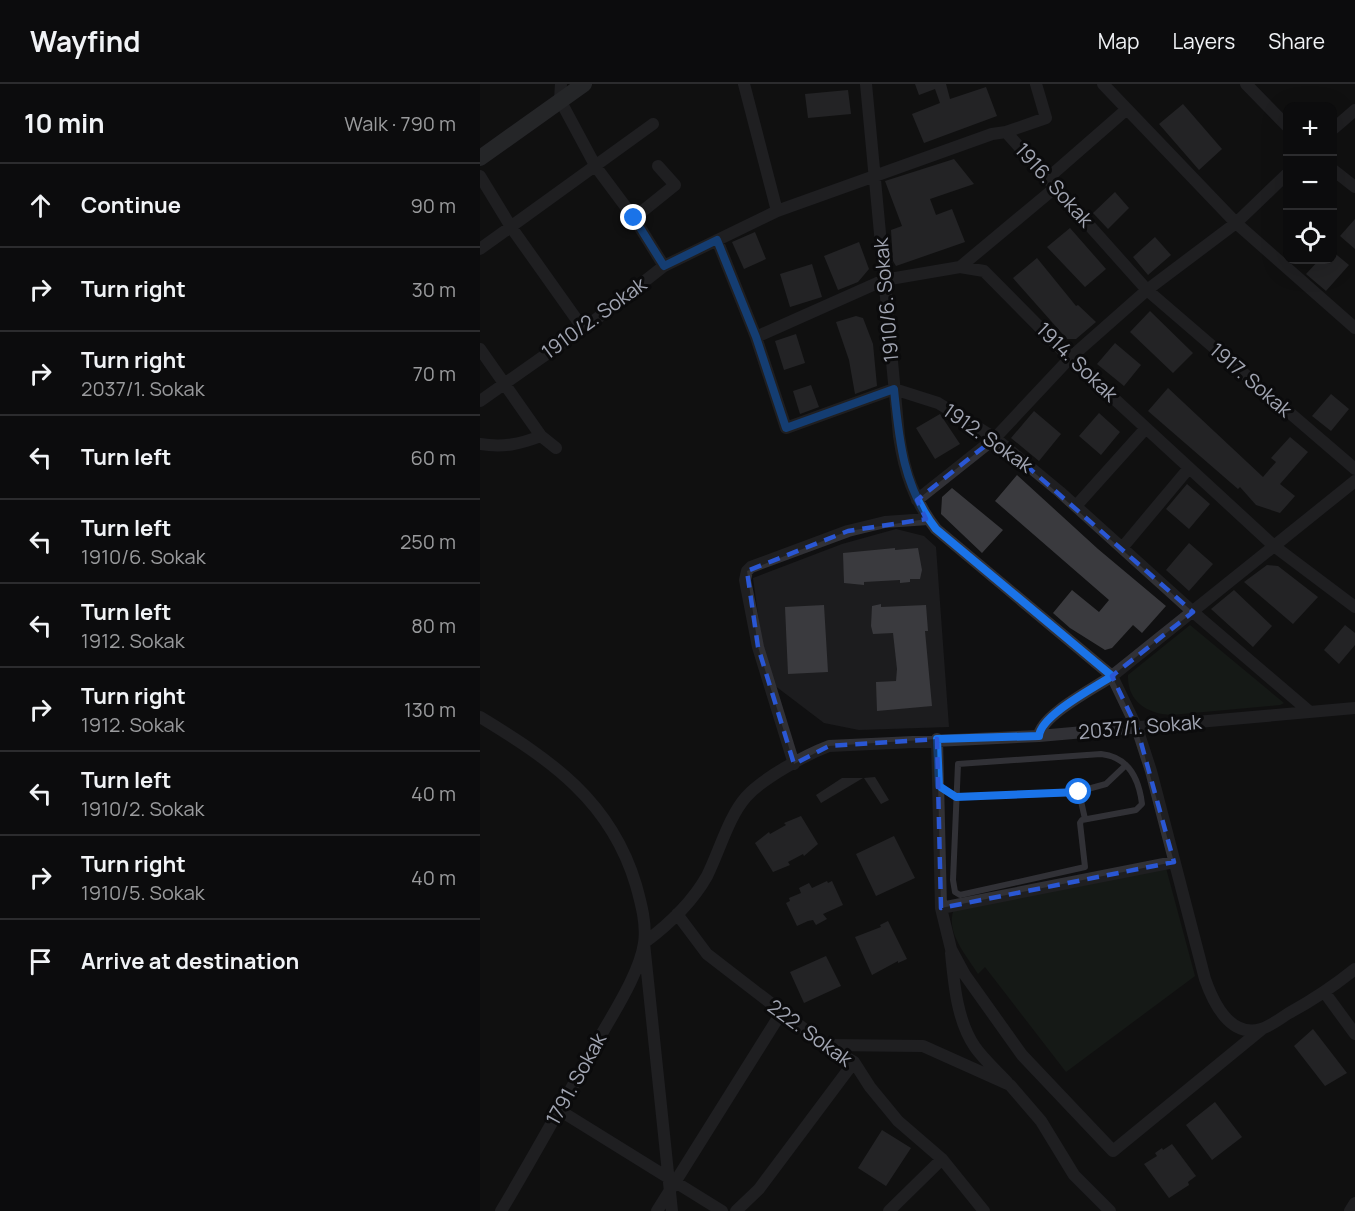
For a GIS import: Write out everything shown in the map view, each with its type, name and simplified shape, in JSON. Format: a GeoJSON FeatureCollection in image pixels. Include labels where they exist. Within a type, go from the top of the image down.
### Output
{"type":"FeatureCollection","features":[{"type":"Feature","properties":{"kind":"street"},"geometry":{"type":"LineString","coordinates":[[480,158],[560,92],[584,84]]}},
{"type":"Feature","properties":{"kind":"street"},"geometry":{"type":"LineString","coordinates":[[744,84],[777,211]]}},
{"type":"Feature","properties":{"kind":"street","name":"1910/6. Sokak"},"geometry":{"type":"LineString","coordinates":[[866,84],[894,389],[904,467],[916,500],[936,529],[1112,676]]}},
{"type":"Feature","properties":{"kind":"street"},"geometry":{"type":"LineString","coordinates":[[1006,132],[1046,118],[1036,84]]}},
{"type":"Feature","properties":{"kind":"street"},"geometry":{"type":"LineString","coordinates":[[1103,84],[1236,222],[1355,328]]}},
{"type":"Feature","properties":{"kind":"street"},"geometry":{"type":"LineString","coordinates":[[1246,84],[1283,123]]}},
{"type":"Feature","properties":{"kind":"street"},"geometry":{"type":"LineString","coordinates":[[560,92],[596,167],[634,218],[664,266]]}},
{"type":"Feature","properties":{"kind":"street"},"geometry":{"type":"LineString","coordinates":[[960,267],[1127,109]]}},
{"type":"Feature","properties":{"kind":"street"},"geometry":{"type":"LineString","coordinates":[[1337,126],[1355,110]]}},
{"type":"Feature","properties":{"kind":"street"},"geometry":{"type":"LineString","coordinates":[[480,249],[653,124]]}},
{"type":"Feature","properties":{"kind":"street","name":"1916. Sokak"},"geometry":{"type":"LineString","coordinates":[[874,178],[992,134],[1006,132],[1147,290]]}},
{"type":"Feature","properties":{"kind":"street"},"geometry":{"type":"LineString","coordinates":[[634,218],[675,185],[658,166]]}},
{"type":"Feature","properties":{"kind":"street"},"geometry":{"type":"LineString","coordinates":[[1337,173],[1355,188]]}},
{"type":"Feature","properties":{"kind":"street"},"geometry":{"type":"LineString","coordinates":[[480,176],[511,227],[582,327]]}},
{"type":"Feature","properties":{"kind":"street"},"geometry":{"type":"LineString","coordinates":[[916,500],[995,438],[1070,358],[1147,290],[1236,222],[1283,176]]}},
{"type":"Feature","properties":{"kind":"street","name":"1910/2. Sokak"},"geometry":{"type":"LineString","coordinates":[[480,401],[664,266],[777,211],[874,178]]}},
{"type":"Feature","properties":{"kind":"street"},"geometry":{"type":"LineString","coordinates":[[717,240],[756,337],[786,428],[894,389]]}},
{"type":"Feature","properties":{"kind":"street","name":"1914. Sokak"},"geometry":{"type":"LineString","coordinates":[[756,337],[884,280],[960,267],[984,271],[1070,358],[1274,546],[1355,607]]}},
{"type":"Feature","properties":{"kind":"street","name":"1917. Sokak"},"geometry":{"type":"LineString","coordinates":[[1147,290],[1355,469]]}},
{"type":"Feature","properties":{"kind":"street"},"geometry":{"type":"LineString","coordinates":[[480,349],[541,436],[556,448]]}},
{"type":"Feature","properties":{"kind":"street","name":"1912. Sokak"},"geometry":{"type":"LineString","coordinates":[[894,389],[938,403],[995,438],[1076,506],[1192,612],[1310,712]]}},
{"type":"Feature","properties":{"kind":"street"},"geometry":{"type":"LineString","coordinates":[[1076,506],[1146,428]]}},
{"type":"Feature","properties":{"kind":"street"},"geometry":{"type":"LineString","coordinates":[[480,444],[497,447],[518,444],[541,436]]}},
{"type":"Feature","properties":{"kind":"street"},"geometry":{"type":"LineString","coordinates":[[1122,548],[1189,468]]}},
{"type":"Feature","properties":{"kind":"street"},"geometry":{"type":"LineString","coordinates":[[1039,736],[1040,728],[1052,716],[1112,676],[1355,481]]}},
{"type":"Feature","properties":{"kind":"street"},"geometry":{"type":"LineString","coordinates":[[795,764],[758,647],[745,580],[747,571],[752,567],[848,531],[885,522],[928,519]]}},
{"type":"Feature","properties":{"kind":"street"},"geometry":{"type":"LineString","coordinates":[[1112,676],[1137,729],[1210,995],[1218,1008],[1236,1027],[1262,1029]]}},
{"type":"Feature","properties":{"kind":"street","name":"2037/1. Sokak"},"geometry":{"type":"LineString","coordinates":[[644,944],[677,914],[700,886],[742,802],[756,788],[829,746],[1137,729],[1355,708]]}},
{"type":"Feature","properties":{"kind":"street","name":"1791. Sokak"},"geometry":{"type":"LineString","coordinates":[[480,717],[536,751],[560,770],[584,794],[612,830],[625,854],[642,905],[644,944],[671,1182],[672,1211]]}},
{"type":"Feature","properties":{"kind":"street"},"geometry":{"type":"LineString","coordinates":[[937,739],[941,908],[951,949],[953,981],[964,1022],[975,1047],[1041,1121],[1074,1175],[1110,1211]]}},
{"type":"Feature","properties":{"kind":"street"},"geometry":{"type":"LineString","coordinates":[[941,908],[1174,862]]}},
{"type":"Feature","properties":{"kind":"street","name":"222. Sokak"},"geometry":{"type":"LineString","coordinates":[[677,914],[707,954],[781,1013],[825,1045],[854,1062],[870,1087],[898,1121],[942,1159],[984,1211]]}},
{"type":"Feature","properties":{"kind":"street","name":"1791. Sokak"},"geometry":{"type":"LineString","coordinates":[[501,1211],[628,986],[644,944]]}},
{"type":"Feature","properties":{"kind":"street"},"geometry":{"type":"LineString","coordinates":[[951,949],[977,993],[1022,1055],[1113,1151],[1262,1029],[1325,993],[1355,969]]}},
{"type":"Feature","properties":{"kind":"street"},"geometry":{"type":"LineString","coordinates":[[1325,993],[1355,1034]]}},
{"type":"Feature","properties":{"kind":"street"},"geometry":{"type":"LineString","coordinates":[[657,1211],[671,1182],[781,1013]]}},
{"type":"Feature","properties":{"kind":"street"},"geometry":{"type":"LineString","coordinates":[[825,1045],[923,1046],[1010,1085]]}},
{"type":"Feature","properties":{"kind":"street"},"geometry":{"type":"LineString","coordinates":[[736,1211],[759,1189],[854,1062]]}},
{"type":"Feature","properties":{"kind":"street"},"geometry":{"type":"LineString","coordinates":[[559,1110],[671,1182],[722,1211]]}},
{"type":"Feature","properties":{"kind":"street"},"geometry":{"type":"LineString","coordinates":[[889,1211],[942,1159]]}},
{"type":"Feature","properties":{"kind":"street"},"geometry":{"type":"LineString","coordinates":[[1350,1211],[1355,1203]]}},
{"type":"Feature","properties":{"kind":"lane"},"geometry":{"type":"LineString","coordinates":[[1101,754],[1126,765],[1135,774],[1141,797],[1140,807],[1085,819],[1080,823],[1085,867],[960,895],[954,887],[955,770],[959,763],[1101,754]]}},
{"type":"Feature","properties":{"kind":"lane"},"geometry":{"type":"LineString","coordinates":[[939,786],[956,797],[1079,792],[1106,784],[1126,765]]}},
{"type":"Feature","properties":{"kind":"lane"},"geometry":{"type":"LineString","coordinates":[[1079,792],[1085,819]]}},
{"type":"Feature","properties":{"kind":"highlighted area"},"geometry":{"type":"Polygon","coordinates":[[[995,438],[1193,612],[1112,676],[1137,728],[1174,862],[941,908],[937,739],[829,746],[794,764],[758,647],[747,571],[848,531],[926,519],[917,500],[995,438]]]}},
{"type":"Feature","properties":{"kind":"shaded area"},"geometry":{"type":"Polygon","coordinates":[[[896,529],[924,536],[936,547],[949,727],[859,730],[824,723],[774,685],[763,650],[753,578],[842,544],[896,529]]]}},
{"type":"Feature","properties":{"kind":"shaded area"},"geometry":{"type":"Polygon","coordinates":[[[1190,625],[1284,703],[1171,715],[1154,712],[1140,704],[1131,692],[1128,675],[1190,625]]]}},
{"type":"Feature","properties":{"kind":"shaded area"},"geometry":{"type":"Polygon","coordinates":[[[1166,868],[1195,976],[1066,1072],[985,967],[978,974],[954,935],[952,918],[954,909],[1166,868]]]}},
{"type":"Feature","properties":{"kind":"building"},"geometry":{"type":"Polygon","coordinates":[[[915,84],[946,84],[950,99],[986,87],[997,116],[924,143],[912,114],[940,103],[935,89],[919,95],[915,84]]]}},
{"type":"Feature","properties":{"kind":"building"},"geometry":{"type":"Polygon","coordinates":[[[848,90],[851,114],[808,118],[805,94],[848,90]]]}},
{"type":"Feature","properties":{"kind":"building"},"geometry":{"type":"Polygon","coordinates":[[[1183,104],[1222,149],[1199,170],[1159,124],[1183,104]]]}},
{"type":"Feature","properties":{"kind":"building"},"geometry":{"type":"Polygon","coordinates":[[[954,159],[974,184],[930,199],[936,215],[952,209],[965,242],[896,266],[893,261],[891,230],[902,226],[885,181],[954,159]]]}},
{"type":"Feature","properties":{"kind":"building"},"geometry":{"type":"Polygon","coordinates":[[[1115,192],[1129,208],[1108,229],[1093,213],[1115,192]]]}},
{"type":"Feature","properties":{"kind":"building"},"geometry":{"type":"Polygon","coordinates":[[[1355,219],[1355,249],[1340,236],[1355,219]]]}},
{"type":"Feature","properties":{"kind":"building"},"geometry":{"type":"Polygon","coordinates":[[[1070,228],[1106,269],[1085,287],[1047,247],[1070,228]]]}},
{"type":"Feature","properties":{"kind":"building"},"geometry":{"type":"Polygon","coordinates":[[[755,232],[766,259],[744,269],[732,242],[755,232]]]}},
{"type":"Feature","properties":{"kind":"building"},"geometry":{"type":"Polygon","coordinates":[[[1155,237],[1171,255],[1148,275],[1133,257],[1155,237]]]}},
{"type":"Feature","properties":{"kind":"building"},"geometry":{"type":"Polygon","coordinates":[[[859,242],[869,269],[858,282],[838,290],[824,256],[859,242]]]}},
{"type":"Feature","properties":{"kind":"building"},"geometry":{"type":"Polygon","coordinates":[[[1337,255],[1349,265],[1326,291],[1306,274],[1315,264],[1337,264],[1337,255]]]}},
{"type":"Feature","properties":{"kind":"building"},"geometry":{"type":"Polygon","coordinates":[[[1037,258],[1076,306],[1078,305],[1096,322],[1076,339],[1067,339],[1013,278],[1037,258]]]}},
{"type":"Feature","properties":{"kind":"building"},"geometry":{"type":"Polygon","coordinates":[[[812,264],[822,297],[790,307],[780,274],[812,264]]]}},
{"type":"Feature","properties":{"kind":"building"},"geometry":{"type":"Polygon","coordinates":[[[1150,311],[1193,353],[1173,373],[1130,332],[1150,311]]]}},
{"type":"Feature","properties":{"kind":"building"},"geometry":{"type":"Polygon","coordinates":[[[856,316],[863,318],[873,344],[877,386],[855,394],[849,360],[836,322],[856,316]]]}},
{"type":"Feature","properties":{"kind":"building"},"geometry":{"type":"Polygon","coordinates":[[[796,334],[805,363],[784,370],[775,341],[796,334]]]}},
{"type":"Feature","properties":{"kind":"building"},"geometry":{"type":"Polygon","coordinates":[[[1115,343],[1141,365],[1124,386],[1097,364],[1115,343]]]}},
{"type":"Feature","properties":{"kind":"building"},"geometry":{"type":"Polygon","coordinates":[[[811,385],[819,407],[800,414],[793,391],[811,385]]]}},
{"type":"Feature","properties":{"kind":"building"},"geometry":{"type":"Polygon","coordinates":[[[1168,388],[1263,477],[1276,462],[1271,458],[1290,437],[1308,452],[1280,484],[1295,496],[1280,513],[1256,505],[1240,487],[1238,489],[1148,411],[1168,388]]]}},
{"type":"Feature","properties":{"kind":"building"},"geometry":{"type":"Polygon","coordinates":[[[1331,394],[1349,409],[1331,431],[1312,416],[1331,394]]]}},
{"type":"Feature","properties":{"kind":"building"},"geometry":{"type":"Polygon","coordinates":[[[1034,411],[1061,434],[1039,461],[1011,438],[1034,411]]]}},
{"type":"Feature","properties":{"kind":"building"},"geometry":{"type":"Polygon","coordinates":[[[1099,413],[1120,432],[1101,455],[1079,436],[1099,413]]]}},
{"type":"Feature","properties":{"kind":"building"},"geometry":{"type":"Polygon","coordinates":[[[940,414],[960,444],[935,459],[916,428],[940,414]]]}},
{"type":"Feature","properties":{"kind":"building"},"geometry":{"type":"Polygon","coordinates":[[[1017,475],[1098,549],[1166,606],[1142,633],[1133,625],[1112,648],[1105,650],[1070,628],[1053,613],[1072,590],[1099,612],[1109,600],[995,501],[1017,475]]]}},
{"type":"Feature","properties":{"kind":"building"},"geometry":{"type":"Polygon","coordinates":[[[1187,484],[1210,504],[1189,529],[1166,509],[1187,484]]]}},
{"type":"Feature","properties":{"kind":"building"},"geometry":{"type":"Polygon","coordinates":[[[952,488],[1003,530],[982,553],[941,514],[942,497],[952,488]]]}},
{"type":"Feature","properties":{"kind":"building"},"geometry":{"type":"Polygon","coordinates":[[[1189,543],[1213,564],[1189,591],[1166,570],[1189,543]]]}},
{"type":"Feature","properties":{"kind":"building"},"geometry":{"type":"Polygon","coordinates":[[[895,548],[895,550],[918,548],[922,570],[920,579],[910,579],[910,582],[900,583],[900,580],[864,582],[864,585],[844,583],[843,553],[895,548]]]}},
{"type":"Feature","properties":{"kind":"building"},"geometry":{"type":"Polygon","coordinates":[[[1267,565],[1278,566],[1318,597],[1293,624],[1244,582],[1267,565]]]}},
{"type":"Feature","properties":{"kind":"building"},"geometry":{"type":"Polygon","coordinates":[[[1234,590],[1272,626],[1253,647],[1211,609],[1234,590]]]}},
{"type":"Feature","properties":{"kind":"building"},"geometry":{"type":"Polygon","coordinates":[[[881,604],[881,607],[926,605],[928,631],[925,631],[932,706],[877,711],[876,682],[896,681],[897,669],[893,633],[873,634],[871,626],[872,606],[881,604]]]}},
{"type":"Feature","properties":{"kind":"building"},"geometry":{"type":"Polygon","coordinates":[[[824,605],[828,672],[788,674],[785,607],[824,605]]]}},
{"type":"Feature","properties":{"kind":"building"},"geometry":{"type":"Polygon","coordinates":[[[1345,625],[1355,633],[1355,645],[1339,664],[1324,650],[1345,625]]]}},
{"type":"Feature","properties":{"kind":"building"},"geometry":{"type":"Polygon","coordinates":[[[875,777],[889,800],[881,804],[864,778],[875,777]]]}},
{"type":"Feature","properties":{"kind":"building"},"geometry":{"type":"Polygon","coordinates":[[[842,778],[863,778],[821,803],[816,795],[842,778]]]}},
{"type":"Feature","properties":{"kind":"building"},"geometry":{"type":"Polygon","coordinates":[[[801,816],[818,844],[804,856],[803,854],[788,862],[790,865],[773,872],[755,843],[769,832],[770,834],[786,825],[784,823],[801,816]]]}},
{"type":"Feature","properties":{"kind":"building"},"geometry":{"type":"Polygon","coordinates":[[[894,836],[915,878],[876,896],[856,854],[894,836]]]}},
{"type":"Feature","properties":{"kind":"building"},"geometry":{"type":"Polygon","coordinates":[[[827,881],[828,883],[832,881],[843,905],[823,914],[827,919],[816,925],[813,920],[797,926],[786,903],[790,901],[789,898],[801,893],[799,888],[809,883],[812,888],[827,881]]]}},
{"type":"Feature","properties":{"kind":"building"},"geometry":{"type":"Polygon","coordinates":[[[888,921],[907,959],[898,963],[898,961],[872,975],[855,937],[881,927],[880,925],[888,921]]]}},
{"type":"Feature","properties":{"kind":"building"},"geometry":{"type":"Polygon","coordinates":[[[826,956],[841,986],[804,1003],[790,972],[826,956]]]}},
{"type":"Feature","properties":{"kind":"building"},"geometry":{"type":"Polygon","coordinates":[[[1313,1029],[1347,1073],[1325,1086],[1294,1046],[1313,1029]]]}},
{"type":"Feature","properties":{"kind":"building"},"geometry":{"type":"Polygon","coordinates":[[[1215,1102],[1242,1137],[1212,1160],[1186,1125],[1215,1102]]]}},
{"type":"Feature","properties":{"kind":"building"},"geometry":{"type":"Polygon","coordinates":[[[882,1130],[911,1148],[886,1186],[858,1168],[882,1130]]]}},
{"type":"Feature","properties":{"kind":"building"},"geometry":{"type":"Polygon","coordinates":[[[1172,1144],[1196,1176],[1188,1182],[1189,1185],[1169,1198],[1144,1164],[1157,1156],[1155,1153],[1162,1148],[1163,1150],[1172,1144]]]}},
{"type":"Feature","properties":{"kind":"route"},"geometry":{"type":"LineString","coordinates":[[634,218],[664,266],[717,240],[756,337],[786,428],[894,389],[904,467],[916,500],[928,519],[936,529],[1112,676],[1052,716],[1040,728],[1039,736],[937,739],[939,786],[956,797],[1079,792]]}}]}
